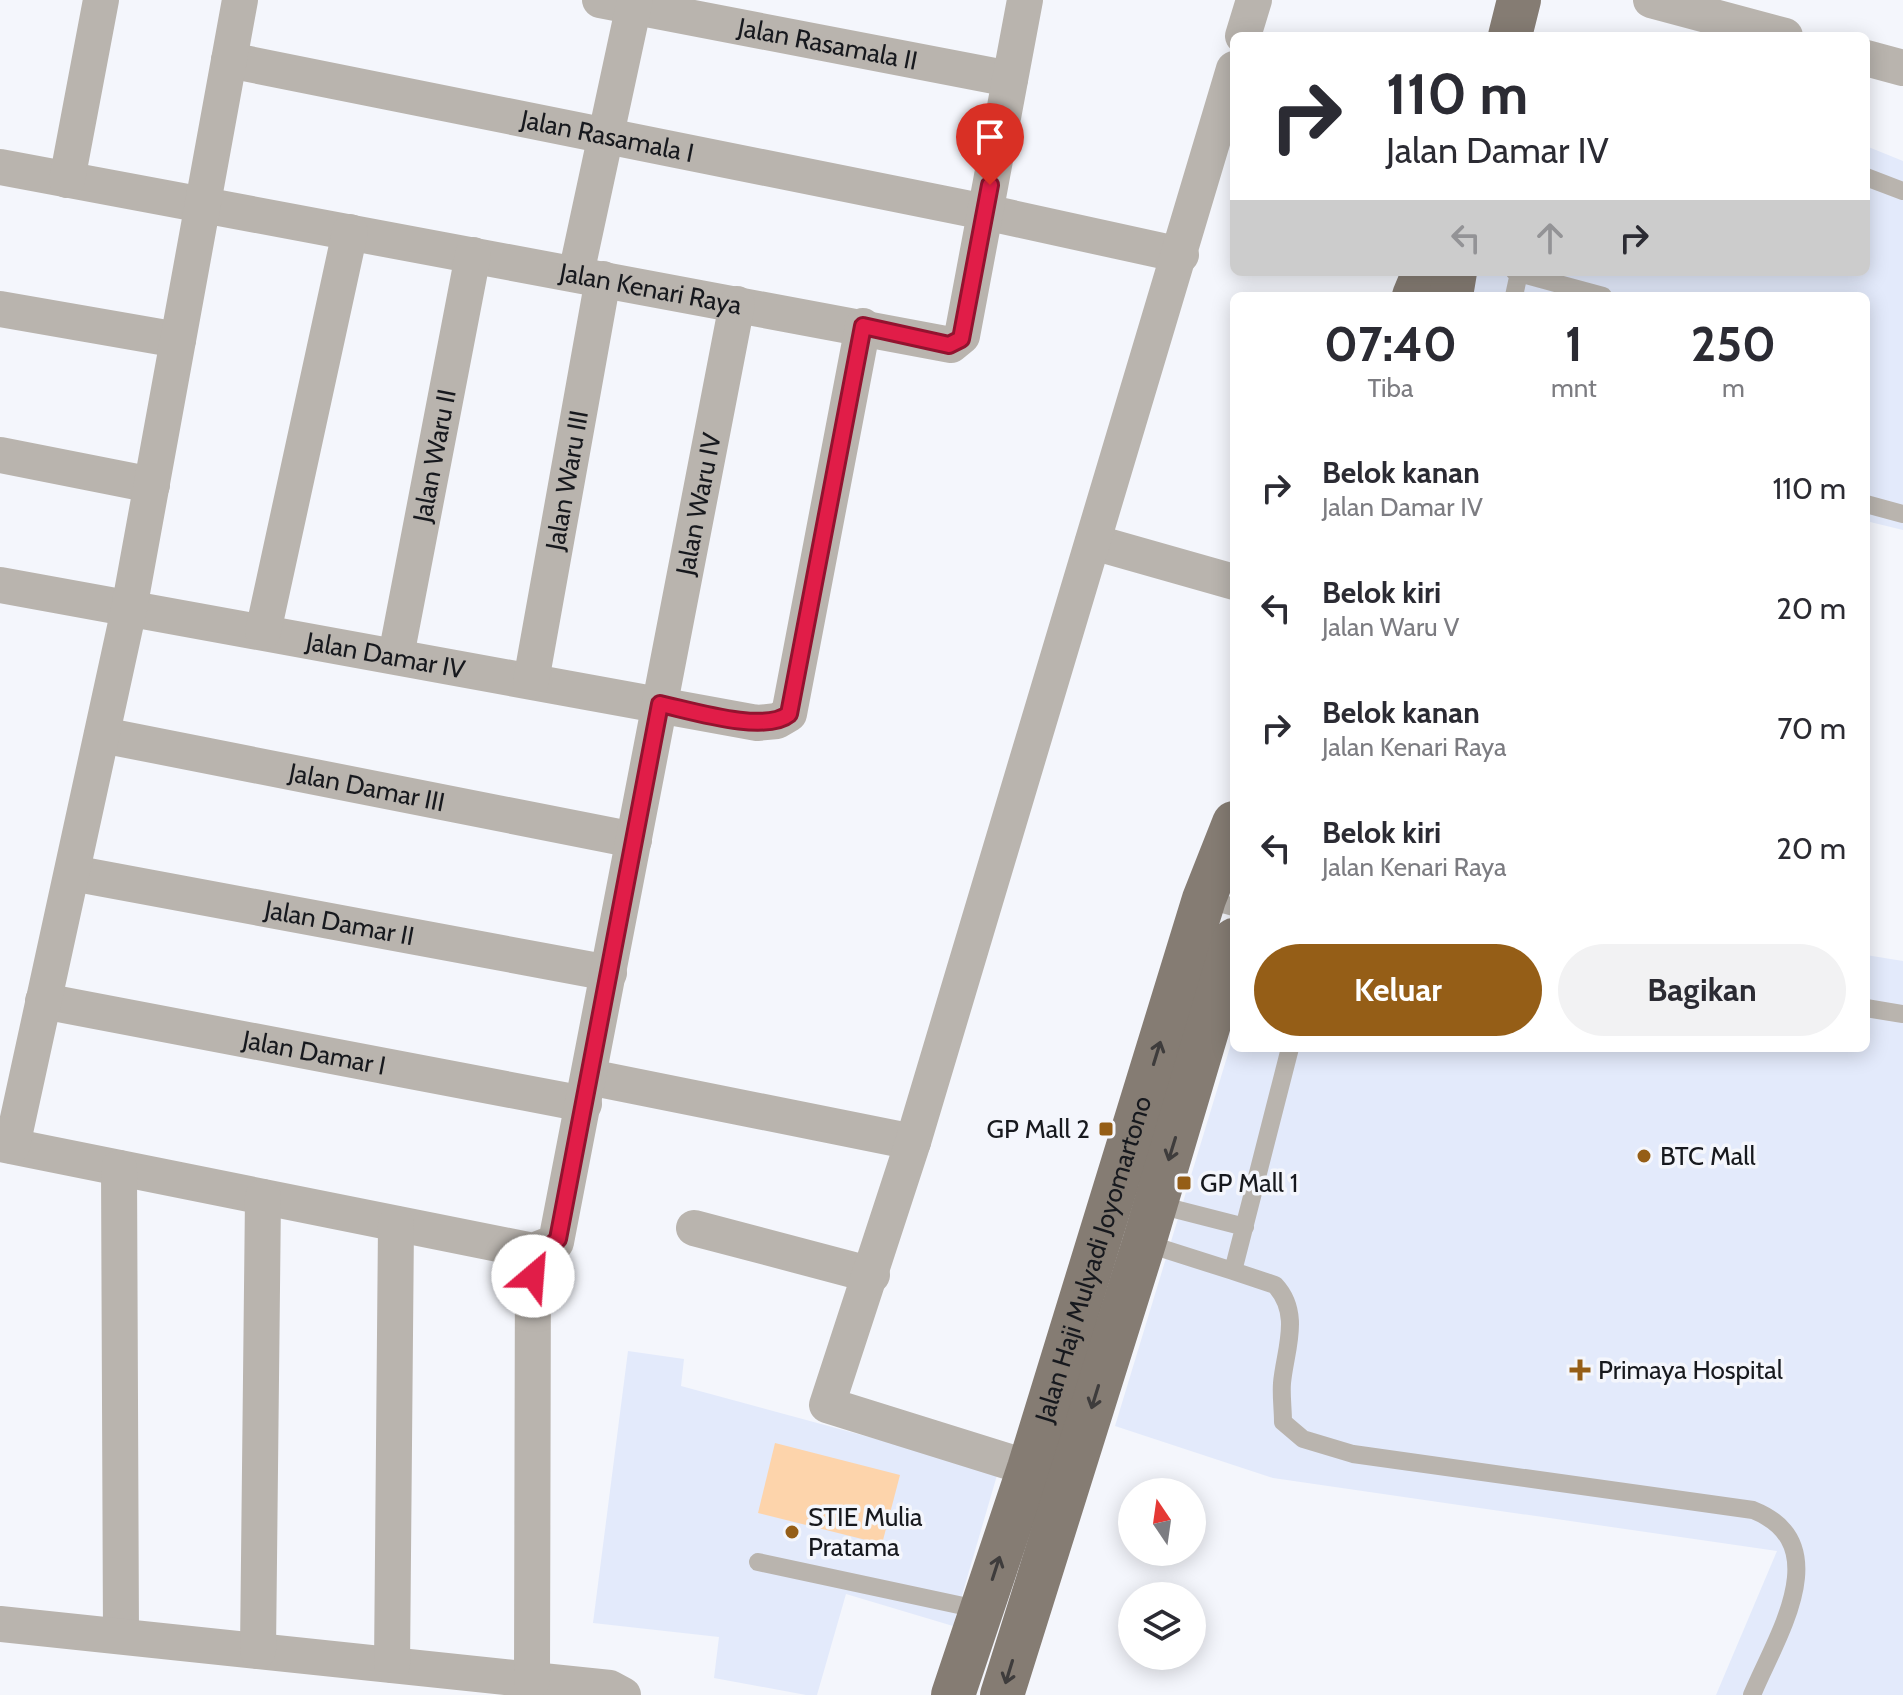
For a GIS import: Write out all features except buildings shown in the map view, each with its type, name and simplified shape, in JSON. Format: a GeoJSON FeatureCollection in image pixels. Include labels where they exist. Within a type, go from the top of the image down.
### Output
{"type":"FeatureCollection","features":[{"type":"Feature","properties":{"kind":"main road"},"geometry":{"type":"LineString","coordinates":[[1511,32],[1519,0]]}},
{"type":"Feature","properties":{"kind":"main road","name":"Jalan Haji Mulyadi Joyomartono"},"geometry":{"type":"LineString","coordinates":[[1002,1695],[1129,1217],[1219,903],[1230,844]]}},
{"type":"Feature","properties":{"kind":"main road","name":"Jalan Haji Mulyadi Joyomartono"},"geometry":{"type":"LineString","coordinates":[[953,1695],[1029,1468],[1230,951]]}},
{"type":"Feature","properties":{"kind":"street"},"geometry":{"type":"LineString","coordinates":[[67,180],[101,0]]}},
{"type":"Feature","properties":{"kind":"street"},"geometry":{"type":"LineString","coordinates":[[240,0],[129,609],[43,1001],[6,1145],[533,1251],[532,1680]]}},
{"type":"Feature","properties":{"kind":"street","name":"Jalan Kenari Raya"},"geometry":{"type":"LineString","coordinates":[[0,167],[863,326],[949,345],[958,342],[1025,0]]}},
{"type":"Feature","properties":{"kind":"street"},"geometry":{"type":"LineString","coordinates":[[1244,32],[1254,0]]}},
{"type":"Feature","properties":{"kind":"street"},"geometry":{"type":"LineString","coordinates":[[1651,0],[1770,32]]}},
{"type":"Feature","properties":{"kind":"street","name":"Jalan Rasamala II"},"geometry":{"type":"LineString","coordinates":[[623,2],[1010,79]]}},
{"type":"Feature","properties":{"kind":"street","name":"Jalan Waru III"},"geometry":{"type":"LineString","coordinates":[[531,681],[590,277],[623,2]]}},
{"type":"Feature","properties":{"kind":"street"},"geometry":{"type":"LineString","coordinates":[[1870,59],[1903,68]]}},
{"type":"Feature","properties":{"kind":"street","name":"Jalan Rasamala I"},"geometry":{"type":"LineString","coordinates":[[229,60],[985,212],[1181,255]]}},
{"type":"Feature","properties":{"kind":"street"},"geometry":{"type":"LineString","coordinates":[[1029,1468],[827,1405],[913,1142],[1230,83]]}},
{"type":"Feature","properties":{"kind":"street"},"geometry":{"type":"LineString","coordinates":[[263,632],[350,232]]}},
{"type":"Feature","properties":{"kind":"street","name":"Jalan Waru II"},"geometry":{"type":"LineString","coordinates":[[396,656],[473,255]]}},
{"type":"Feature","properties":{"kind":"street","name":"Jalan Waru IV"},"geometry":{"type":"LineString","coordinates":[[533,1251],[550,1247],[558,1239],[737,304]]}},
{"type":"Feature","properties":{"kind":"street"},"geometry":{"type":"LineString","coordinates":[[0,309],[178,340]]}},
{"type":"Feature","properties":{"kind":"street","name":"Jalan Damar IV"},"geometry":{"type":"LineString","coordinates":[[0,587],[757,723],[773,722],[789,714],[863,326]]}},
{"type":"Feature","properties":{"kind":"street"},"geometry":{"type":"LineString","coordinates":[[0,455],[152,485]]}},
{"type":"Feature","properties":{"kind":"street"},"geometry":{"type":"LineString","coordinates":[[1093,542],[1230,581]]}},
{"type":"Feature","properties":{"kind":"street","name":"Jalan Damar III"},"geometry":{"type":"LineString","coordinates":[[102,735],[634,840]]}},
{"type":"Feature","properties":{"kind":"street","name":"Jalan Damar II"},"geometry":{"type":"LineString","coordinates":[[72,873],[609,973]]}},
{"type":"Feature","properties":{"kind":"street","name":"Jalan Damar I"},"geometry":{"type":"LineString","coordinates":[[43,1001],[913,1142]]}},
{"type":"Feature","properties":{"kind":"street"},"geometry":{"type":"LineString","coordinates":[[119,1168],[121,1636]]}},
{"type":"Feature","properties":{"kind":"street"},"geometry":{"type":"LineString","coordinates":[[258,1651],[263,1197]]}},
{"type":"Feature","properties":{"kind":"street"},"geometry":{"type":"LineString","coordinates":[[392,1665],[396,1224]]}},
{"type":"Feature","properties":{"kind":"street"},"geometry":{"type":"LineString","coordinates":[[694,1228],[872,1275]]}},
{"type":"Feature","properties":{"kind":"street"},"geometry":{"type":"LineString","coordinates":[[0,1624],[610,1688],[623,1695]]}},
{"type":"Feature","properties":{"kind":"lane"},"geometry":{"type":"LineString","coordinates":[[1870,179],[1903,191]]}},
{"type":"Feature","properties":{"kind":"lane"},"geometry":{"type":"LineString","coordinates":[[1531,276],[1589,292]]}},
{"type":"Feature","properties":{"kind":"lane"},"geometry":{"type":"LineString","coordinates":[[1870,505],[1903,514]]}},
{"type":"Feature","properties":{"kind":"lane"},"geometry":{"type":"LineString","coordinates":[[1870,1009],[1903,1014]]}},
{"type":"Feature","properties":{"kind":"lane"},"geometry":{"type":"LineString","coordinates":[[1233,1271],[1289,1052]]}},
{"type":"Feature","properties":{"kind":"lane"},"geometry":{"type":"LineString","coordinates":[[1129,1217],[1245,1227]]}},
{"type":"Feature","properties":{"kind":"lane"},"geometry":{"type":"LineString","coordinates":[[1129,1217],[1233,1271],[1275,1285],[1285,1300],[1291,1323],[1282,1385],[1283,1422],[1303,1439],[1353,1454],[1753,1510],[1773,1518],[1788,1532],[1795,1552],[1798,1562],[1796,1588],[1752,1695]]}},
{"type":"Feature","properties":{"kind":"lane"},"geometry":{"type":"LineString","coordinates":[[758,1562],[982,1610]]}},
{"type":"Feature","properties":{"kind":"shaded area"},"geometry":{"type":"Polygon","coordinates":[[[1870,148],[1903,161],[1903,530],[1870,522],[1870,292],[1466,292],[1471,276],[1870,276],[1870,148]]]}},
{"type":"Feature","properties":{"kind":"shaded area"},"geometry":{"type":"Polygon","coordinates":[[[1870,956],[1903,961],[1903,1695],[1716,1695],[1777,1551],[1273,1478],[1115,1426],[1230,1047],[1230,1052],[1870,1052],[1870,956]]]}},
{"type":"Feature","properties":{"kind":"shaded area","name":"STIE Mulia Pratama"},"geometry":{"type":"Polygon","coordinates":[[[628,1351],[684,1359],[681,1386],[998,1472],[953,1626],[846,1594],[817,1695],[806,1695],[714,1678],[719,1637],[593,1623],[628,1351]]]}},
{"type":"Feature","properties":{"kind":"shaded area"},"geometry":{"type":"Polygon","coordinates":[[[775,1443],[900,1475],[882,1544],[758,1513],[775,1443]]]}},
{"type":"Feature","properties":{"kind":"place","name":"GP Mall 2"},"geometry":{"type":"Point","coordinates":[1106,1129]}},
{"type":"Feature","properties":{"kind":"place","name":"BTC Mall"},"geometry":{"type":"Point","coordinates":[1644,1156]}},
{"type":"Feature","properties":{"kind":"place","name":"GP Mall 1"},"geometry":{"type":"Point","coordinates":[1184,1183]}},
{"type":"Feature","properties":{"kind":"place","name":"Primaya Hospital"},"geometry":{"type":"Point","coordinates":[1580,1370]}},
{"type":"Feature","properties":{"kind":"place","name":"STIE Mulia Pratama"},"geometry":{"type":"Point","coordinates":[792,1532]}},
{"type":"Feature","properties":{"kind":"route"},"geometry":{"type":"LineString","coordinates":[[533,1276],[533,1251],[550,1247],[558,1239],[660,704],[757,723],[777,721],[789,714],[863,326],[949,345],[961,339],[990,185]]}}]}
